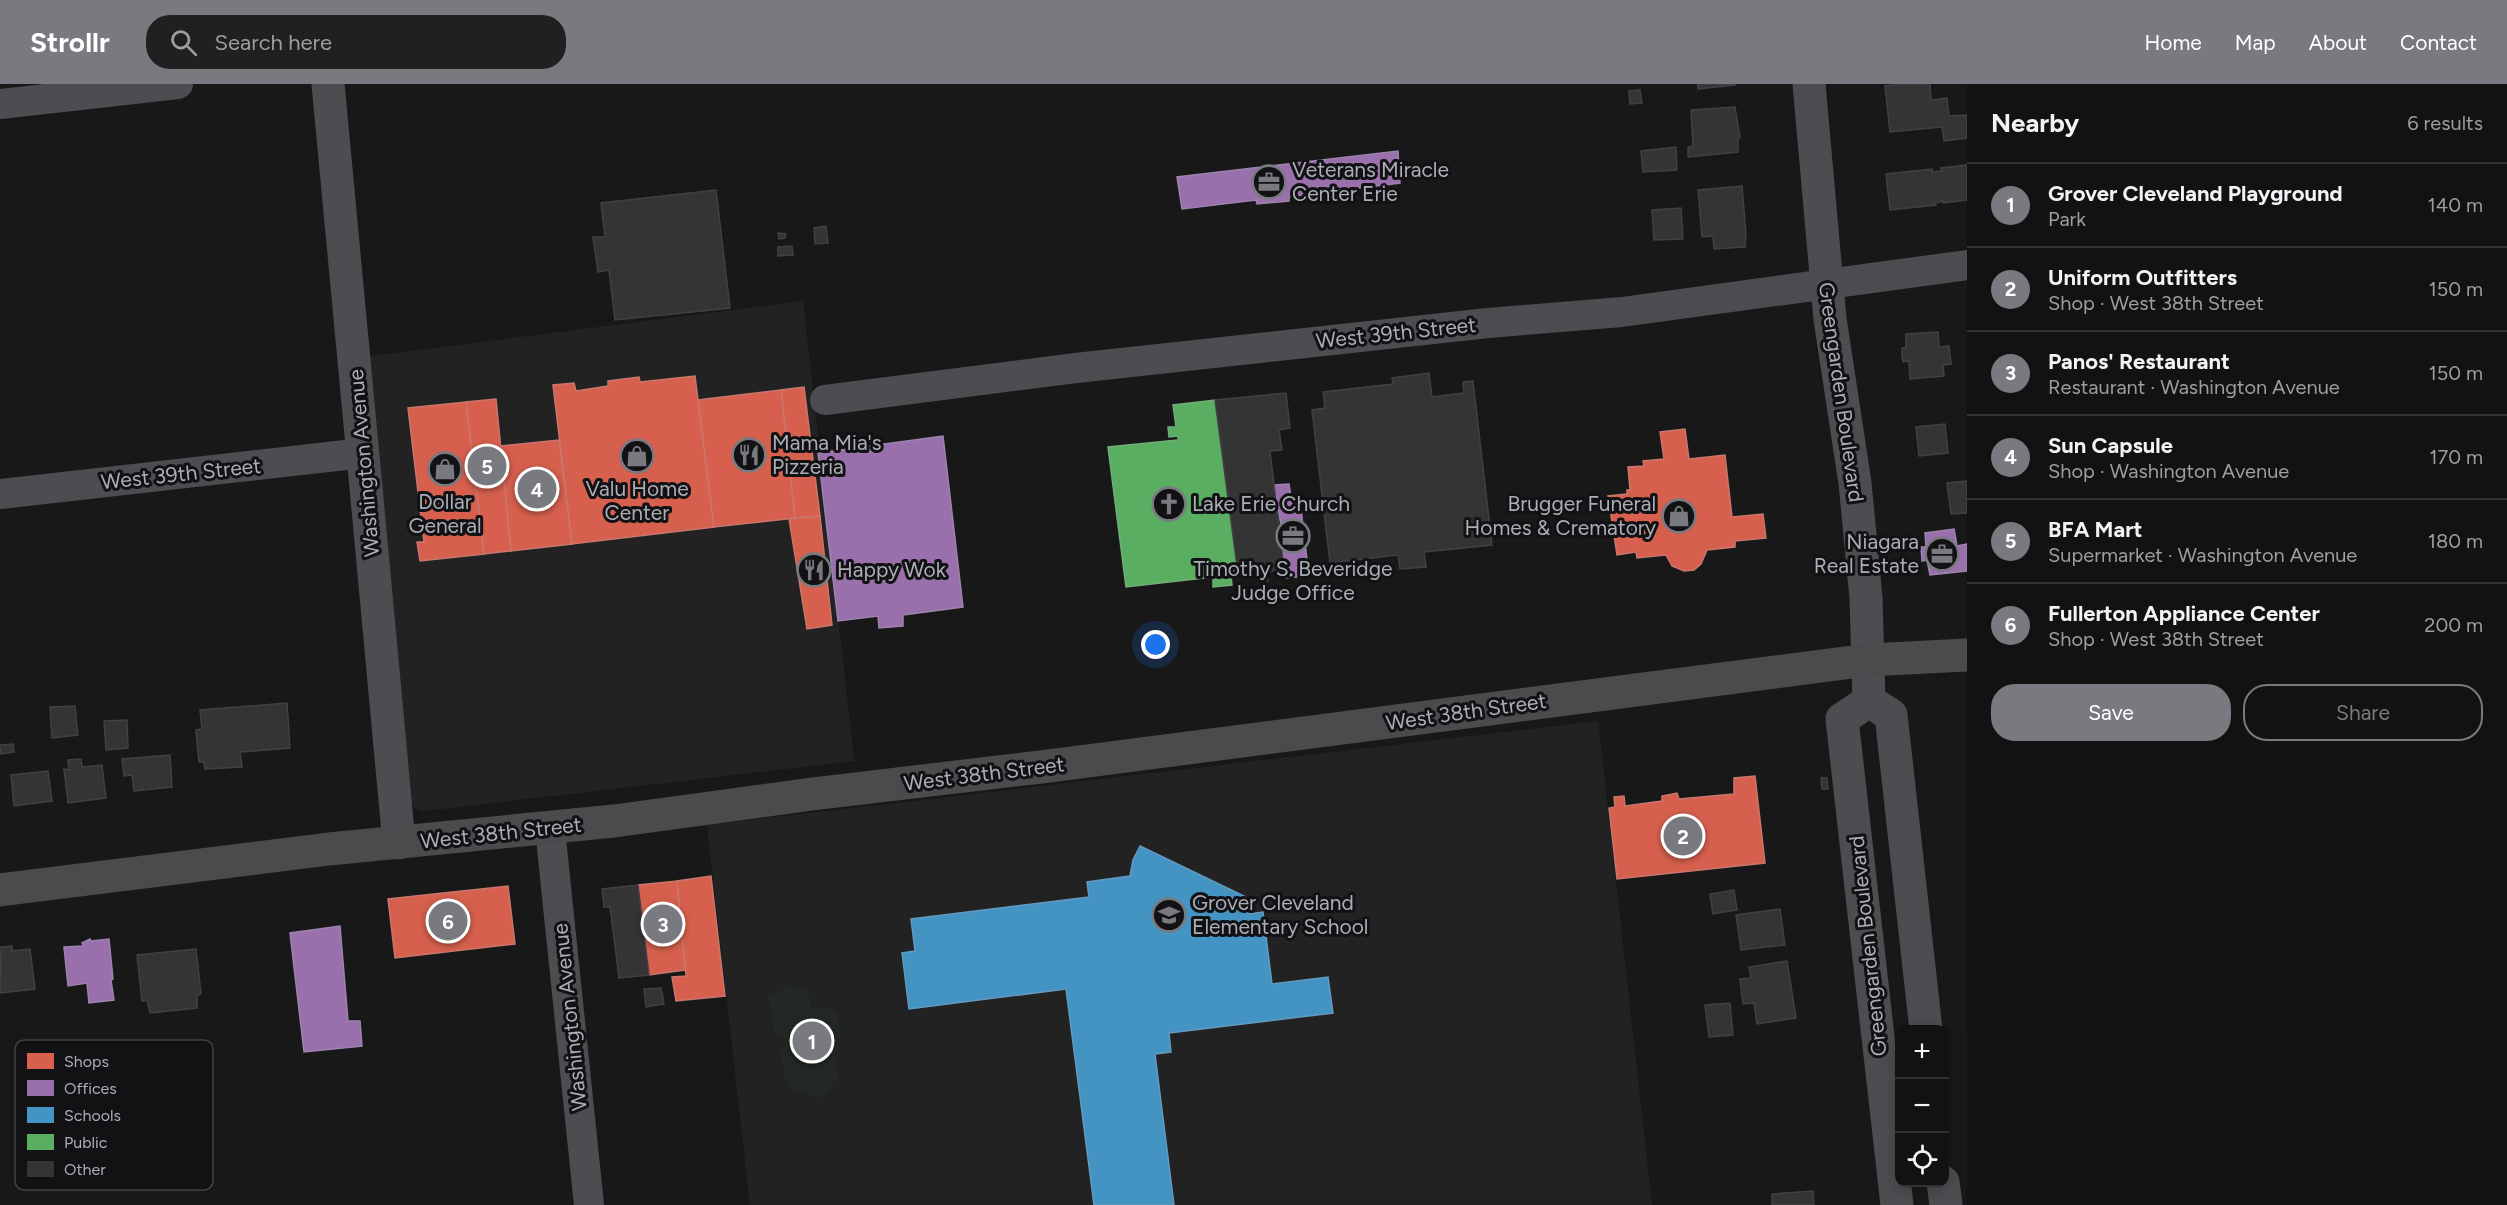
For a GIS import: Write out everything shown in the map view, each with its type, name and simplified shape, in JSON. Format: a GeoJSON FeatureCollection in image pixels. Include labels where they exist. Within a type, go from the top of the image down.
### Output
{"type":"FeatureCollection","features":[{"type":"Feature","properties":{"kind":"main road","name":"West 38th Street"},"geometry":{"type":"LineString","coordinates":[[0,890],[286,854],[550,829],[1868,660],[1967,655]]}},
{"type":"Feature","properties":{"kind":"street"},"geometry":{"type":"LineString","coordinates":[[0,104],[178,84]]}},
{"type":"Feature","properties":{"kind":"street","name":"Washington Avenue"},"geometry":{"type":"LineString","coordinates":[[328,84],[351,304],[399,843]]}},
{"type":"Feature","properties":{"kind":"street","name":"Greengarden Boulevard"},"geometry":{"type":"LineString","coordinates":[[1809,84],[1826,282],[1855,483],[1866,598],[1869,700],[1842,719],[1897,1205]]}},
{"type":"Feature","properties":{"kind":"street","name":"West 39th Street"},"geometry":{"type":"LineString","coordinates":[[825,400],[1076,368],[1477,324],[1622,312],[1826,282],[1967,265]]}},
{"type":"Feature","properties":{"kind":"street","name":"West 39th Street"},"geometry":{"type":"LineString","coordinates":[[0,494],[363,453]]}},
{"type":"Feature","properties":{"kind":"street"},"geometry":{"type":"LineString","coordinates":[[1869,700],[1891,715],[1926,1025]]}},
{"type":"Feature","properties":{"kind":"street","name":"Washington Avenue"},"geometry":{"type":"LineString","coordinates":[[550,829],[590,1205]]}},
{"type":"Feature","properties":{"kind":"street"},"geometry":{"type":"LineString","coordinates":[[1944,1187],[1946,1205]]}},
{"type":"Feature","properties":{"kind":"shaded area"},"geometry":{"type":"Polygon","coordinates":[[[803,301],[854,761],[433,810],[420,811],[414,807],[411,803],[370,356],[803,301]]]}},
{"type":"Feature","properties":{"kind":"shaded area","name":"Grover Cleveland Elementary School"},"geometry":{"type":"Polygon","coordinates":[[[1598,721],[1652,1205],[750,1205],[707,825],[1598,721]]]}},
{"type":"Feature","properties":{"kind":"shaded area"},"geometry":{"type":"Polygon","coordinates":[[[787,985],[797,989],[808,989],[811,1010],[831,1007],[838,1015],[841,1038],[835,1056],[839,1077],[819,1098],[792,1090],[787,1085],[783,1073],[780,1052],[785,1042],[782,1036],[775,1037],[768,994],[779,993],[787,985]]]}},
{"type":"Feature","properties":{"kind":"building: Shops"},"geometry":{"type":"Polygon","coordinates":[[[695,376],[714,527],[572,544],[553,385],[574,383],[576,391],[608,386],[608,381],[639,377],[640,382],[695,376]]]}},
{"type":"Feature","properties":{"kind":"building: Shops"},"geometry":{"type":"Polygon","coordinates":[[[804,387],[820,516],[795,518],[781,390],[804,387]]]}},
{"type":"Feature","properties":{"kind":"building: Shops"},"geometry":{"type":"Polygon","coordinates":[[[781,390],[795,518],[714,527],[698,400],[781,390]]]}},
{"type":"Feature","properties":{"kind":"building: Shops"},"geometry":{"type":"Polygon","coordinates":[[[496,399],[511,551],[484,554],[466,402],[496,399]]]}},
{"type":"Feature","properties":{"kind":"building: Shops"},"geometry":{"type":"Polygon","coordinates":[[[466,402],[484,554],[420,561],[417,542],[424,542],[408,408],[466,402]]]}},
{"type":"Feature","properties":{"kind":"building: Shops"},"geometry":{"type":"Polygon","coordinates":[[[1685,429],[1689,459],[1725,455],[1732,517],[1763,514],[1766,538],[1735,541],[1735,547],[1707,550],[1701,564],[1694,570],[1684,571],[1672,566],[1666,555],[1637,558],[1636,552],[1617,555],[1608,496],[1627,494],[1627,490],[1630,490],[1628,467],[1644,466],[1643,461],[1664,459],[1660,432],[1685,429]]]}},
{"type":"Feature","properties":{"kind":"building: Shops"},"geometry":{"type":"Polygon","coordinates":[[[559,440],[572,544],[511,551],[501,446],[559,440]]]}},
{"type":"Feature","properties":{"kind":"building: Shops"},"geometry":{"type":"Polygon","coordinates":[[[820,516],[832,625],[807,629],[789,519],[820,516]]]}},
{"type":"Feature","properties":{"kind":"building: Shops"},"geometry":{"type":"Polygon","coordinates":[[[1755,776],[1765,863],[1617,879],[1609,808],[1615,807],[1614,797],[1624,796],[1625,806],[1662,801],[1662,796],[1677,793],[1679,799],[1734,794],[1734,778],[1755,776]]]}},
{"type":"Feature","properties":{"kind":"building: Shops"},"geometry":{"type":"Polygon","coordinates":[[[711,876],[725,996],[676,1001],[672,977],[686,976],[677,881],[711,876]]]}},
{"type":"Feature","properties":{"kind":"building: Shops"},"geometry":{"type":"Polygon","coordinates":[[[677,881],[685,970],[649,975],[638,885],[677,881]]]}},
{"type":"Feature","properties":{"kind":"building: Shops"},"geometry":{"type":"Polygon","coordinates":[[[508,886],[515,944],[395,958],[388,899],[508,886]]]}},
{"type":"Feature","properties":{"kind":"building: Offices"},"geometry":{"type":"Polygon","coordinates":[[[1398,151],[1400,183],[1289,197],[1289,201],[1257,204],[1256,200],[1182,209],[1177,177],[1398,151]]]}},
{"type":"Feature","properties":{"kind":"building: Offices"},"geometry":{"type":"Polygon","coordinates":[[[943,436],[963,607],[903,615],[903,626],[879,628],[878,616],[838,621],[818,453],[943,436]]]}},
{"type":"Feature","properties":{"kind":"building: Offices"},"geometry":{"type":"Polygon","coordinates":[[[1289,484],[1293,510],[1301,509],[1309,576],[1285,578],[1281,525],[1274,485],[1289,484]]]}},
{"type":"Feature","properties":{"kind":"building: Offices"},"geometry":{"type":"Polygon","coordinates":[[[1954,529],[1957,546],[1967,544],[1967,571],[1930,575],[1927,560],[1922,561],[1921,547],[1926,547],[1925,533],[1954,529]]]}},
{"type":"Feature","properties":{"kind":"building: Offices"},"geometry":{"type":"Polygon","coordinates":[[[340,926],[348,1021],[360,1021],[362,1046],[304,1052],[290,933],[340,926]]]}},
{"type":"Feature","properties":{"kind":"building: Offices"},"geometry":{"type":"Polygon","coordinates":[[[90,939],[91,941],[109,939],[114,1000],[89,1003],[87,983],[68,986],[64,947],[83,946],[82,943],[90,939]]]}},
{"type":"Feature","properties":{"kind":"building: Schools"},"geometry":{"type":"Polygon","coordinates":[[[1140,846],[1246,897],[1248,914],[1263,912],[1272,984],[1328,977],[1333,1013],[1169,1033],[1171,1052],[1155,1054],[1174,1205],[1094,1205],[1066,989],[909,1009],[902,953],[915,951],[911,919],[1089,897],[1087,882],[1130,876],[1133,860],[1140,846]]]}},
{"type":"Feature","properties":{"kind":"building: Public"},"geometry":{"type":"Polygon","coordinates":[[[1215,400],[1238,574],[1231,576],[1232,585],[1213,587],[1213,577],[1126,587],[1108,447],[1178,440],[1178,436],[1169,437],[1168,427],[1176,427],[1173,405],[1215,400]]]}},
{"type":"Feature","properties":{"kind":"building: Other"},"geometry":{"type":"Polygon","coordinates":[[[1698,84],[1735,84],[1735,85],[1698,89],[1698,84]]]}},
{"type":"Feature","properties":{"kind":"building: Other"},"geometry":{"type":"Polygon","coordinates":[[[1930,84],[1931,100],[1947,98],[1949,116],[1967,115],[1967,138],[1944,141],[1942,127],[1890,132],[1885,86],[1930,84]]]}},
{"type":"Feature","properties":{"kind":"building: Other"},"geometry":{"type":"Polygon","coordinates":[[[1640,90],[1642,103],[1630,104],[1629,91],[1640,90]]]}},
{"type":"Feature","properties":{"kind":"building: Other"},"geometry":{"type":"Polygon","coordinates":[[[1735,107],[1740,138],[1738,139],[1738,152],[1688,157],[1688,147],[1693,146],[1691,110],[1735,107]]]}},
{"type":"Feature","properties":{"kind":"building: Other"},"geometry":{"type":"Polygon","coordinates":[[[1676,147],[1677,170],[1643,172],[1641,151],[1676,147]]]}},
{"type":"Feature","properties":{"kind":"building: Other"},"geometry":{"type":"Polygon","coordinates":[[[1967,165],[1967,200],[1943,203],[1943,201],[1935,203],[1936,205],[1890,210],[1886,174],[1932,169],[1932,172],[1942,171],[1941,168],[1967,165]]]}},
{"type":"Feature","properties":{"kind":"building: Other"},"geometry":{"type":"Polygon","coordinates":[[[1742,186],[1745,247],[1714,249],[1713,236],[1702,237],[1698,190],[1742,186]]]}},
{"type":"Feature","properties":{"kind":"building: Other"},"geometry":{"type":"Polygon","coordinates":[[[716,190],[730,308],[615,320],[609,270],[598,272],[593,237],[605,237],[601,203],[716,190]]]}},
{"type":"Feature","properties":{"kind":"building: Other"},"geometry":{"type":"Polygon","coordinates":[[[1681,208],[1683,239],[1654,240],[1652,210],[1681,208]]]}},
{"type":"Feature","properties":{"kind":"building: Other"},"geometry":{"type":"Polygon","coordinates":[[[826,226],[828,243],[815,244],[814,228],[826,226]]]}},
{"type":"Feature","properties":{"kind":"building: Other"},"geometry":{"type":"Polygon","coordinates":[[[778,233],[786,234],[785,238],[779,239],[778,233]]]}},
{"type":"Feature","properties":{"kind":"building: Other"},"geometry":{"type":"Polygon","coordinates":[[[792,246],[793,255],[778,256],[778,247],[792,246]]]}},
{"type":"Feature","properties":{"kind":"building: Other"},"geometry":{"type":"Polygon","coordinates":[[[1938,332],[1939,347],[1949,346],[1951,364],[1943,365],[1944,376],[1910,379],[1909,361],[1903,362],[1902,356],[1902,348],[1906,348],[1906,334],[1938,332]]]}},
{"type":"Feature","properties":{"kind":"building: Other"},"geometry":{"type":"Polygon","coordinates":[[[1429,373],[1432,397],[1464,393],[1463,382],[1473,381],[1492,545],[1424,552],[1426,567],[1400,569],[1398,555],[1330,563],[1312,410],[1325,408],[1323,392],[1393,384],[1392,378],[1429,373]]]}},
{"type":"Feature","properties":{"kind":"building: Other"},"geometry":{"type":"Polygon","coordinates":[[[1286,393],[1290,428],[1279,430],[1282,450],[1270,451],[1284,569],[1267,572],[1268,581],[1259,582],[1258,572],[1238,574],[1215,400],[1286,393]]]}},
{"type":"Feature","properties":{"kind":"building: Other"},"geometry":{"type":"Polygon","coordinates":[[[1945,424],[1948,453],[1919,456],[1916,427],[1945,424]]]}},
{"type":"Feature","properties":{"kind":"building: Other"},"geometry":{"type":"Polygon","coordinates":[[[1967,481],[1967,513],[1951,514],[1947,483],[1967,481]]]}},
{"type":"Feature","properties":{"kind":"building: Other"},"geometry":{"type":"Polygon","coordinates":[[[287,703],[290,748],[240,752],[242,767],[205,769],[204,762],[199,762],[196,730],[202,729],[200,710],[287,703]]]}},
{"type":"Feature","properties":{"kind":"building: Other"},"geometry":{"type":"Polygon","coordinates":[[[75,706],[78,735],[52,738],[50,707],[75,706]]]}},
{"type":"Feature","properties":{"kind":"building: Other"},"geometry":{"type":"Polygon","coordinates":[[[127,720],[128,748],[106,750],[104,721],[127,720]]]}},
{"type":"Feature","properties":{"kind":"building: Other"},"geometry":{"type":"Polygon","coordinates":[[[13,744],[14,752],[1,754],[0,745],[13,744]]]}},
{"type":"Feature","properties":{"kind":"building: Other"},"geometry":{"type":"Polygon","coordinates":[[[170,755],[172,787],[134,791],[132,775],[124,776],[122,759],[170,755]]]}},
{"type":"Feature","properties":{"kind":"building: Other"},"geometry":{"type":"Polygon","coordinates":[[[81,759],[82,767],[102,765],[106,798],[68,803],[64,769],[69,770],[68,760],[81,759]]]}},
{"type":"Feature","properties":{"kind":"building: Other"},"geometry":{"type":"Polygon","coordinates":[[[48,771],[52,801],[14,806],[11,775],[48,771]]]}},
{"type":"Feature","properties":{"kind":"building: Other"},"geometry":{"type":"Polygon","coordinates":[[[1821,778],[1827,778],[1828,789],[1822,789],[1821,778]]]}},
{"type":"Feature","properties":{"kind":"building: Other"},"geometry":{"type":"Polygon","coordinates":[[[638,885],[649,975],[619,978],[610,907],[604,907],[602,889],[638,885]]]}},
{"type":"Feature","properties":{"kind":"building: Other"},"geometry":{"type":"Polygon","coordinates":[[[1734,890],[1737,910],[1713,914],[1710,894],[1734,890]]]}},
{"type":"Feature","properties":{"kind":"building: Other"},"geometry":{"type":"Polygon","coordinates":[[[1780,909],[1785,945],[1741,950],[1736,915],[1780,909]]]}},
{"type":"Feature","properties":{"kind":"building: Other"},"geometry":{"type":"Polygon","coordinates":[[[12,946],[12,951],[30,949],[35,989],[0,993],[1,947],[12,946]]]}},
{"type":"Feature","properties":{"kind":"building: Other"},"geometry":{"type":"Polygon","coordinates":[[[196,949],[201,994],[197,995],[197,1008],[150,1013],[147,1000],[142,1001],[137,955],[196,949]]]}},
{"type":"Feature","properties":{"kind":"building: Other"},"geometry":{"type":"Polygon","coordinates":[[[1787,961],[1796,1018],[1757,1024],[1754,1003],[1743,1004],[1740,979],[1751,978],[1749,967],[1787,961]]]}},
{"type":"Feature","properties":{"kind":"building: Other"},"geometry":{"type":"Polygon","coordinates":[[[661,988],[664,1004],[646,1007],[644,989],[661,988]]]}},
{"type":"Feature","properties":{"kind":"building: Other"},"geometry":{"type":"Polygon","coordinates":[[[1730,1003],[1733,1035],[1709,1037],[1705,1005],[1730,1003]]]}},
{"type":"Feature","properties":{"kind":"building: Other"},"geometry":{"type":"Polygon","coordinates":[[[1813,1191],[1814,1205],[1772,1205],[1772,1194],[1813,1191]]]}},
{"type":"Feature","properties":{"kind":"place","name":"Veterans Miracle Center Erie"},"geometry":{"type":"Point","coordinates":[1269,182]}},
{"type":"Feature","properties":{"kind":"place","name":"Mama Mia's Pizzeria"},"geometry":{"type":"Point","coordinates":[749,455]}},
{"type":"Feature","properties":{"kind":"place","name":"Valu Home Center"},"geometry":{"type":"Point","coordinates":[637,456]}},
{"type":"Feature","properties":{"kind":"place","name":"BFA Mart"},"geometry":{"type":"Point","coordinates":[487,466]}},
{"type":"Feature","properties":{"kind":"place","name":"Dollar General"},"geometry":{"type":"Point","coordinates":[445,469]}},
{"type":"Feature","properties":{"kind":"place","name":"Sun Capsule"},"geometry":{"type":"Point","coordinates":[537,489]}},
{"type":"Feature","properties":{"kind":"place","name":"Lake Erie Church"},"geometry":{"type":"Point","coordinates":[1169,504]}},
{"type":"Feature","properties":{"kind":"place","name":"Brugger Funeral Homes & Crematory"},"geometry":{"type":"Point","coordinates":[1679,516]}},
{"type":"Feature","properties":{"kind":"place","name":"Timothy S. Beveridge Judge Office"},"geometry":{"type":"Point","coordinates":[1293,536]}},
{"type":"Feature","properties":{"kind":"place","name":"Niagara Real Estate"},"geometry":{"type":"Point","coordinates":[1942,554]}},
{"type":"Feature","properties":{"kind":"place","name":"Happy Wok"},"geometry":{"type":"Point","coordinates":[814,570]}},
{"type":"Feature","properties":{"kind":"place","name":"Uniform Outfitters"},"geometry":{"type":"Point","coordinates":[1683,836]}},
{"type":"Feature","properties":{"kind":"place","name":"Grover Cleveland Elementary School"},"geometry":{"type":"Point","coordinates":[1169,915]}},
{"type":"Feature","properties":{"kind":"place","name":"Fullerton Appliance Center"},"geometry":{"type":"Point","coordinates":[448,921]}},
{"type":"Feature","properties":{"kind":"place","name":"Panos' Restaurant"},"geometry":{"type":"Point","coordinates":[663,924]}},
{"type":"Feature","properties":{"kind":"place","name":"Grover Cleveland Playground"},"geometry":{"type":"Point","coordinates":[812,1041]}}]}
